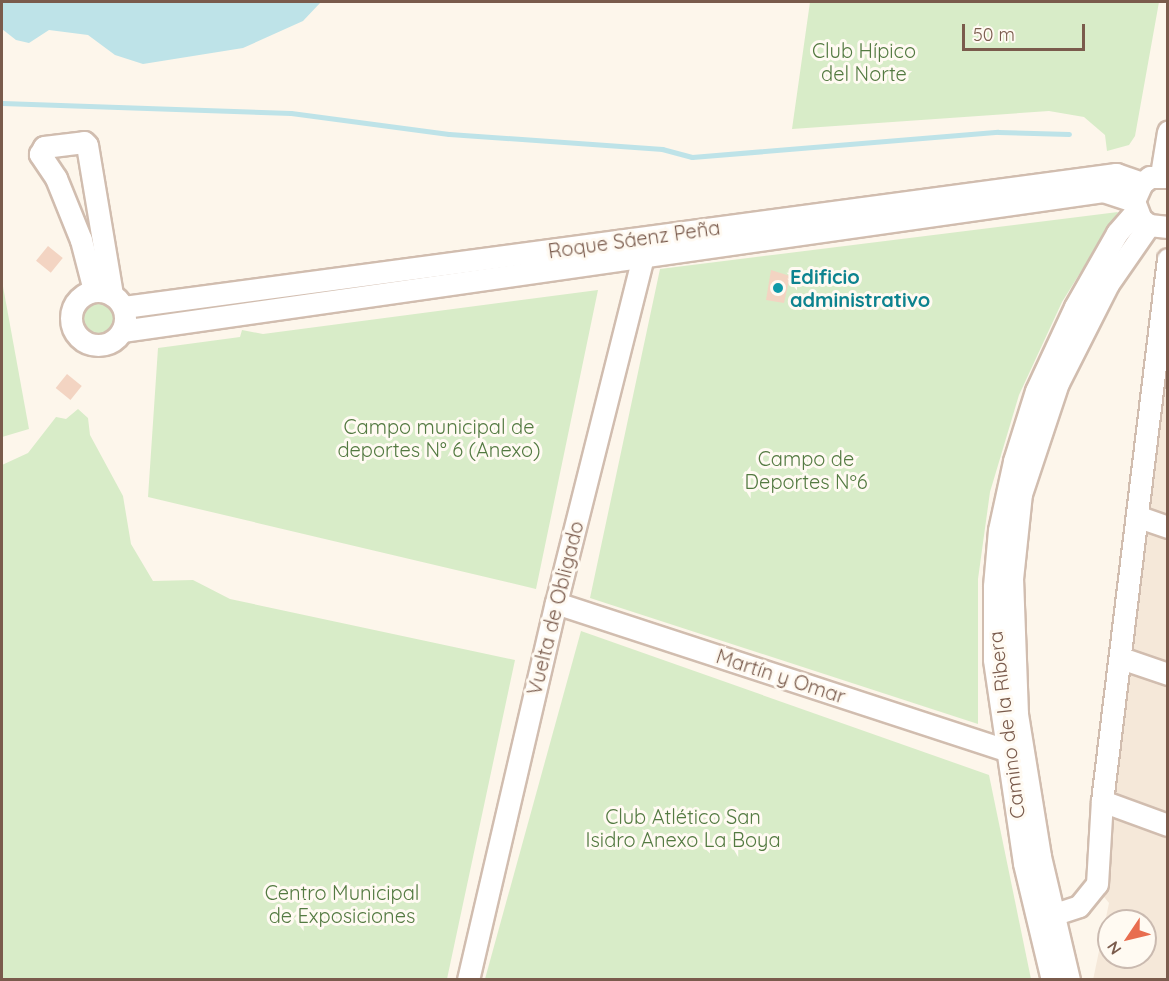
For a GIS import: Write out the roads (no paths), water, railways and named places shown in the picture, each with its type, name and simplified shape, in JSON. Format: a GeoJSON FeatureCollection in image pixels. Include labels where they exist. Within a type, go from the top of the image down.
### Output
{"type":"FeatureCollection","features":[{"type":"Feature","properties":{"kind":"street","name":"Camino de la Ribera"},"geometry":{"type":"LineString","coordinates":[[1069,980],[1040,856],[1017,714],[1012,579],[1021,494],[1058,383],[1151,200],[1167,132]]}},
{"type":"Feature","properties":{"kind":"street"},"geometry":{"type":"LineString","coordinates":[[110,298],[87,145],[84,142],[44,147],[40,154],[56,178],[81,240],[110,298],[122,331]]}},
{"type":"Feature","properties":{"kind":"street","name":"Roque Sáenz Peña"},"geometry":{"type":"LineString","coordinates":[[641,248],[122,331],[108,344],[97,345],[76,335],[71,325],[71,309],[80,297],[110,298],[641,248],[1103,191],[1151,200]]}},
{"type":"Feature","properties":{"kind":"street","name":"Camino de la Ribera"},"geometry":{"type":"LineString","coordinates":[[1052,980],[1024,863],[994,659],[994,586],[999,530],[1014,461],[1036,391],[1075,307],[1118,233],[1151,200]]}},
{"type":"Feature","properties":{"kind":"street","name":"Vuelta de Obligado"},"geometry":{"type":"LineString","coordinates":[[468,980],[641,248]]}},
{"type":"Feature","properties":{"kind":"street"},"geometry":{"type":"LineString","coordinates":[[1055,914],[1079,906],[1089,897],[1096,884],[1102,801],[1139,517],[1167,259]]}},
{"type":"Feature","properties":{"kind":"street"},"geometry":{"type":"LineString","coordinates":[[1139,517],[1167,527]]}},
{"type":"Feature","properties":{"kind":"street","name":"Martín y Omar"},"geometry":{"type":"LineString","coordinates":[[556,603],[1006,750]]}},
{"type":"Feature","properties":{"kind":"street"},"geometry":{"type":"LineString","coordinates":[[1121,658],[1167,674]]}},
{"type":"Feature","properties":{"kind":"street"},"geometry":{"type":"LineString","coordinates":[[1102,801],[1167,825]]}},
{"type":"Feature","properties":{"kind":"water"},"geometry":{"type":"Polygon","coordinates":[[[2,2],[321,2],[303,21],[243,48],[143,64],[115,55],[88,35],[49,30],[29,43],[16,40],[2,29],[2,2]]]}},
{"type":"Feature","properties":{"kind":"waterway"},"geometry":{"type":"LineString","coordinates":[[2,103],[291,113],[449,134],[662,149],[692,157],[998,132],[1069,134]]}},
{"type":"Feature","properties":{"kind":"place","name":"Edificio administrativo"},"geometry":{"type":"Point","coordinates":[778,288]}},
{"type":"Feature","properties":{"kind":"park label","name":"Club Hípico del Norte"},"geometry":{"type":"Point","coordinates":[864,62]}},
{"type":"Feature","properties":{"kind":"park label","name":"Campo municipal de deportes N° 6 (Anexo)"},"geometry":{"type":"Point","coordinates":[439,438]}},
{"type":"Feature","properties":{"kind":"park label","name":"Campo de Deportes Nº6"},"geometry":{"type":"Point","coordinates":[806,470]}},
{"type":"Feature","properties":{"kind":"park label","name":"Club Atlético San Isidro Anexo La Boya"},"geometry":{"type":"Point","coordinates":[683,828]}},
{"type":"Feature","properties":{"kind":"park label","name":"Centro Municipal de Exposiciones"},"geometry":{"type":"Point","coordinates":[342,904]}}]}
